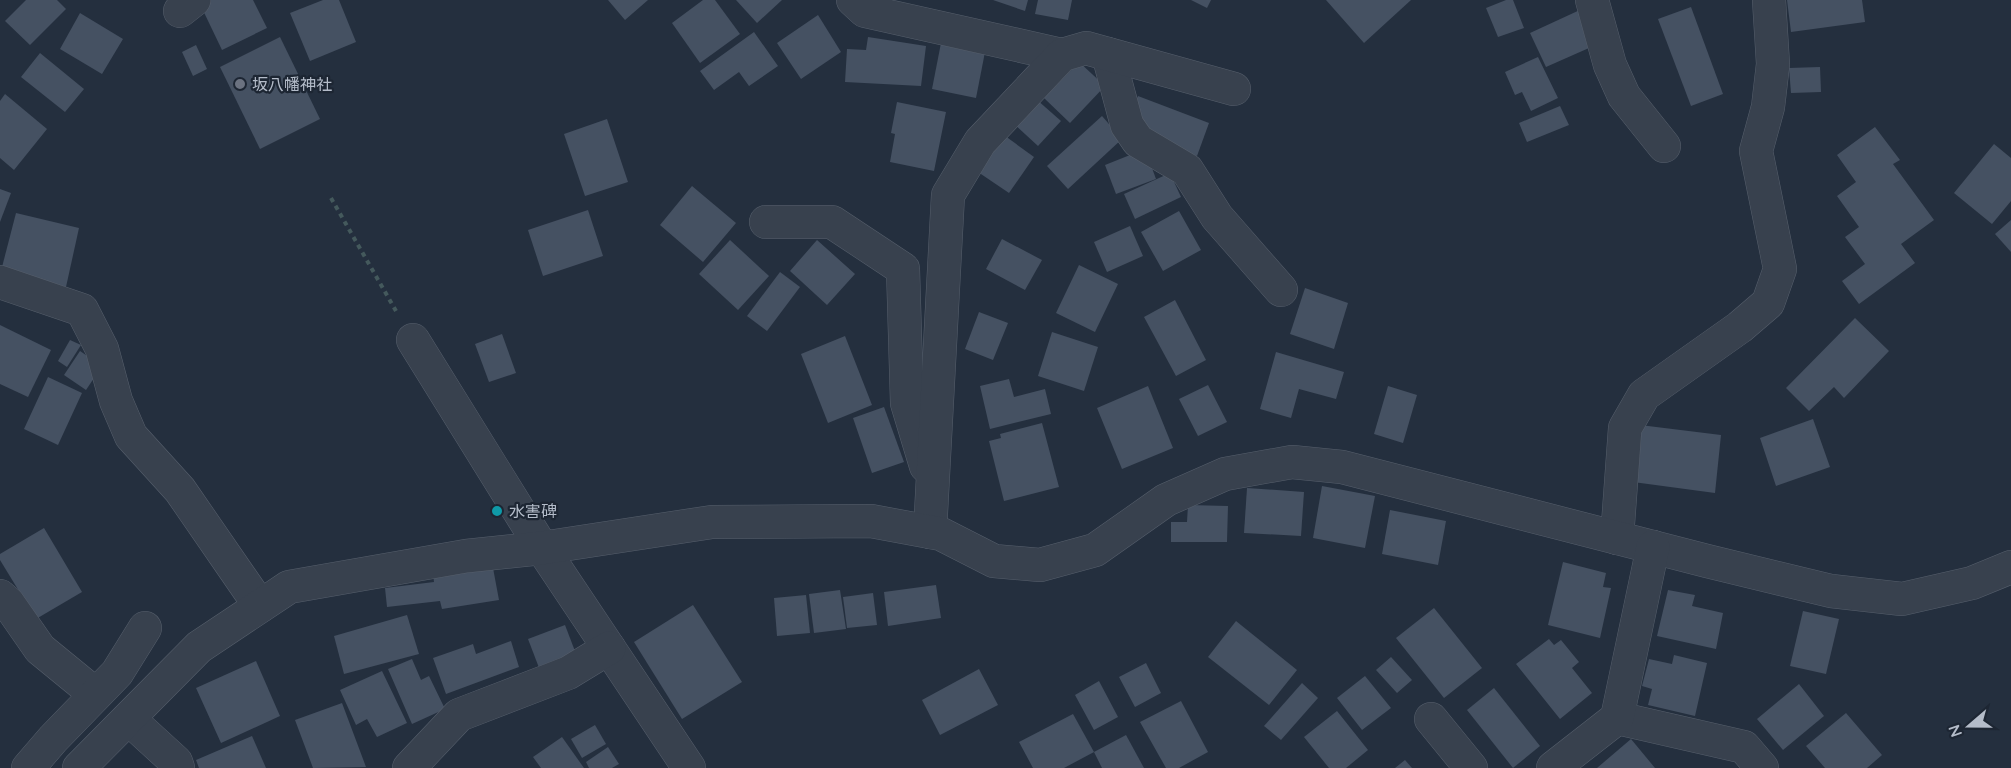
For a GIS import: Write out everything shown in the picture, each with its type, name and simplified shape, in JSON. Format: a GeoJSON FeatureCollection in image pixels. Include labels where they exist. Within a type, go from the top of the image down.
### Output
{"type":"FeatureCollection","features":[{"type":"Feature","properties":{"kind":"street"},"geometry":{"type":"LineString","coordinates":[[853,0],[865,10],[1062,55],[1086,48],[1234,89]]}},
{"type":"Feature","properties":{"kind":"street"},"geometry":{"type":"LineString","coordinates":[[1592,0],[1610,65],[1624,96],[1664,146]]}},
{"type":"Feature","properties":{"kind":"street"},"geometry":{"type":"LineString","coordinates":[[1617,538],[1625,428],[1644,395],[1740,327],[1768,303],[1780,269],[1756,151],[1768,107],[1773,64],[1769,0]]}},
{"type":"Feature","properties":{"kind":"street"},"geometry":{"type":"LineString","coordinates":[[1108,54],[1127,124],[1138,141],[1187,170],[1216,217],[1281,290]]}},
{"type":"Feature","properties":{"kind":"street"},"geometry":{"type":"LineString","coordinates":[[930,532],[948,195],[980,142],[1062,55]]}},
{"type":"Feature","properties":{"kind":"street"},"geometry":{"type":"LineString","coordinates":[[766,222],[832,222],[903,269],[906,403],[932,487]]}},
{"type":"Feature","properties":{"kind":"street"},"geometry":{"type":"LineString","coordinates":[[0,282],[82,310],[102,349],[116,401],[131,436],[180,490],[260,606]]}},
{"type":"Feature","properties":{"kind":"street"},"geometry":{"type":"LineString","coordinates":[[413,340],[542,548],[689,768]]}},
{"type":"Feature","properties":{"kind":"street"},"geometry":{"type":"LineString","coordinates":[[80,768],[199,647],[289,587],[466,556],[542,548],[712,522],[871,520],[941,534],[994,561],[1040,565],[1095,550],[1166,500],[1226,474],[1292,462],[1342,467],[1831,591],[1902,599],[1972,583],[2011,567]]}},
{"type":"Feature","properties":{"kind":"street"},"geometry":{"type":"LineString","coordinates":[[1553,768],[1617,718],[1653,547]]}},
{"type":"Feature","properties":{"kind":"street"},"geometry":{"type":"LineString","coordinates":[[0,596],[8,603],[40,649],[96,694]]}},
{"type":"Feature","properties":{"kind":"street"},"geometry":{"type":"LineString","coordinates":[[28,768],[52,739],[117,673],[145,628]]}},
{"type":"Feature","properties":{"kind":"street"},"geometry":{"type":"LineString","coordinates":[[409,768],[459,715],[568,673],[609,648]]}},
{"type":"Feature","properties":{"kind":"street"},"geometry":{"type":"LineString","coordinates":[[1617,718],[1744,747],[1762,768]]}},
{"type":"Feature","properties":{"kind":"street"},"geometry":{"type":"LineString","coordinates":[[129,719],[176,762],[178,768]]}},
{"type":"Feature","properties":{"kind":"street"},"geometry":{"type":"LineString","coordinates":[[1431,719],[1471,768]]}},
{"type":"Feature","properties":{"kind":"path"},"geometry":{"type":"LineString","coordinates":[[332,198],[413,340]]}},
{"type":"Feature","properties":{"kind":"building"},"geometry":{"type":"Polygon","coordinates":[[[26,0],[57,0],[66,9],[30,45],[5,21],[26,0]]]}},
{"type":"Feature","properties":{"kind":"building"},"geometry":{"type":"Polygon","coordinates":[[[203,0],[253,0],[267,28],[222,50],[199,2],[203,0]]]}},
{"type":"Feature","properties":{"kind":"building"},"geometry":{"type":"Polygon","coordinates":[[[323,0],[339,0],[356,42],[310,61],[290,13],[323,0]]]}},
{"type":"Feature","properties":{"kind":"building"},"geometry":{"type":"Polygon","coordinates":[[[608,0],[648,0],[625,20],[608,0]]]}},
{"type":"Feature","properties":{"kind":"building"},"geometry":{"type":"Polygon","coordinates":[[[703,0],[715,0],[740,34],[700,63],[672,23],[703,0]]]}},
{"type":"Feature","properties":{"kind":"building"},"geometry":{"type":"Polygon","coordinates":[[[736,0],[782,0],[757,23],[736,0]]]}},
{"type":"Feature","properties":{"kind":"building"},"geometry":{"type":"Polygon","coordinates":[[[993,0],[1028,0],[1025,11],[993,0]]]}},
{"type":"Feature","properties":{"kind":"building"},"geometry":{"type":"Polygon","coordinates":[[[1038,0],[1072,0],[1068,20],[1035,14],[1038,0]]]}},
{"type":"Feature","properties":{"kind":"building"},"geometry":{"type":"Polygon","coordinates":[[[1191,0],[1211,0],[1207,8],[1191,0]]]}},
{"type":"Feature","properties":{"kind":"building"},"geometry":{"type":"Polygon","coordinates":[[[1326,0],[1411,0],[1364,43],[1326,0]]]}},
{"type":"Feature","properties":{"kind":"building"},"geometry":{"type":"Polygon","coordinates":[[[1506,0],[1513,0],[1524,28],[1498,37],[1486,8],[1506,0]]]}},
{"type":"Feature","properties":{"kind":"building"},"geometry":{"type":"Polygon","coordinates":[[[1787,0],[1862,0],[1865,22],[1791,32],[1787,0]]]}},
{"type":"Feature","properties":{"kind":"building"},"geometry":{"type":"Polygon","coordinates":[[[1691,7],[1723,94],[1691,106],[1658,19],[1691,7]]]}},
{"type":"Feature","properties":{"kind":"building"},"geometry":{"type":"Polygon","coordinates":[[[1582,9],[1598,44],[1546,67],[1530,33],[1582,9]]]}},
{"type":"Feature","properties":{"kind":"building"},"geometry":{"type":"Polygon","coordinates":[[[80,13],[123,39],[102,74],[60,49],[80,13]]]}},
{"type":"Feature","properties":{"kind":"building"},"geometry":{"type":"Polygon","coordinates":[[[818,15],[841,52],[801,79],[777,43],[818,15]]]}},
{"type":"Feature","properties":{"kind":"building"},"geometry":{"type":"Polygon","coordinates":[[[754,32],[778,66],[749,86],[739,72],[714,90],[700,71],[754,32]]]}},
{"type":"Feature","properties":{"kind":"building"},"geometry":{"type":"Polygon","coordinates":[[[280,37],[320,119],[260,149],[220,67],[280,37]]]}},
{"type":"Feature","properties":{"kind":"building"},"geometry":{"type":"Polygon","coordinates":[[[868,37],[926,46],[921,86],[845,82],[847,49],[866,50],[868,37]]]}},
{"type":"Feature","properties":{"kind":"building"},"geometry":{"type":"Polygon","coordinates":[[[941,43],[985,52],[976,98],[932,89],[941,43]]]}},
{"type":"Feature","properties":{"kind":"building"},"geometry":{"type":"Polygon","coordinates":[[[196,45],[207,69],[193,76],[182,52],[196,45]]]}},
{"type":"Feature","properties":{"kind":"building"},"geometry":{"type":"Polygon","coordinates":[[[40,53],[84,89],[65,112],[21,77],[40,53]]]}},
{"type":"Feature","properties":{"kind":"building"},"geometry":{"type":"Polygon","coordinates":[[[1538,57],[1558,98],[1531,111],[1522,92],[1515,95],[1505,72],[1538,57]]]}},
{"type":"Feature","properties":{"kind":"building"},"geometry":{"type":"Polygon","coordinates":[[[1079,62],[1105,86],[1070,123],[1044,98],[1079,62]]]}},
{"type":"Feature","properties":{"kind":"building"},"geometry":{"type":"Polygon","coordinates":[[[1820,67],[1821,92],[1791,93],[1789,68],[1820,67]]]}},
{"type":"Feature","properties":{"kind":"building"},"geometry":{"type":"Polygon","coordinates":[[[5,94],[47,129],[14,170],[0,158],[0,101],[5,94]]]}},
{"type":"Feature","properties":{"kind":"building"},"geometry":{"type":"Polygon","coordinates":[[[1138,96],[1209,123],[1197,156],[1142,135],[1130,115],[1138,96]]]}},
{"type":"Feature","properties":{"kind":"building"},"geometry":{"type":"Polygon","coordinates":[[[1036,99],[1061,121],[1038,146],[1014,124],[1036,99]]]}},
{"type":"Feature","properties":{"kind":"building"},"geometry":{"type":"Polygon","coordinates":[[[897,102],[946,112],[934,171],[890,162],[895,134],[891,133],[897,102]]]}},
{"type":"Feature","properties":{"kind":"building"},"geometry":{"type":"Polygon","coordinates":[[[1560,106],[1569,125],[1527,142],[1519,123],[1560,106]]]}},
{"type":"Feature","properties":{"kind":"building"},"geometry":{"type":"Polygon","coordinates":[[[1102,116],[1122,139],[1068,189],[1047,166],[1102,116]]]}},
{"type":"Feature","properties":{"kind":"building"},"geometry":{"type":"Polygon","coordinates":[[[607,119],[628,182],[585,196],[564,134],[607,119]]]}},
{"type":"Feature","properties":{"kind":"building"},"geometry":{"type":"Polygon","coordinates":[[[1875,127],[1900,160],[1893,164],[1934,220],[1901,244],[1915,263],[1859,304],[1842,281],[1865,264],[1845,237],[1859,227],[1837,196],[1856,182],[1837,155],[1875,127]]]}},
{"type":"Feature","properties":{"kind":"building"},"geometry":{"type":"Polygon","coordinates":[[[1001,133],[1034,157],[1009,193],[975,170],[1001,133]]]}},
{"type":"Feature","properties":{"kind":"building"},"geometry":{"type":"Polygon","coordinates":[[[1994,144],[2011,158],[2011,201],[1992,224],[1954,193],[1994,144]]]}},
{"type":"Feature","properties":{"kind":"building"},"geometry":{"type":"Polygon","coordinates":[[[1145,149],[1156,179],[1116,194],[1105,165],[1145,149]]]}},
{"type":"Feature","properties":{"kind":"building"},"geometry":{"type":"Polygon","coordinates":[[[1170,173],[1181,197],[1135,219],[1124,194],[1170,173]]]}},
{"type":"Feature","properties":{"kind":"building"},"geometry":{"type":"Polygon","coordinates":[[[692,186],[736,223],[703,262],[660,225],[692,186]]]}},
{"type":"Feature","properties":{"kind":"building"},"geometry":{"type":"Polygon","coordinates":[[[0,189],[11,193],[0,222],[0,189]]]}},
{"type":"Feature","properties":{"kind":"building"},"geometry":{"type":"Polygon","coordinates":[[[588,210],[603,256],[543,276],[528,230],[588,210]]]}},
{"type":"Feature","properties":{"kind":"building"},"geometry":{"type":"Polygon","coordinates":[[[1179,211],[1201,250],[1163,271],[1141,232],[1179,211]]]}},
{"type":"Feature","properties":{"kind":"building"},"geometry":{"type":"Polygon","coordinates":[[[16,213],[79,228],[66,287],[1,271],[16,213]]]}},
{"type":"Feature","properties":{"kind":"building"},"geometry":{"type":"Polygon","coordinates":[[[2011,220],[2011,252],[1995,234],[2011,220]]]}},
{"type":"Feature","properties":{"kind":"building"},"geometry":{"type":"Polygon","coordinates":[[[1130,226],[1143,256],[1107,272],[1094,242],[1130,226]]]}},
{"type":"Feature","properties":{"kind":"building"},"geometry":{"type":"Polygon","coordinates":[[[1002,239],[1042,260],[1025,290],[986,269],[1002,239]]]}},
{"type":"Feature","properties":{"kind":"building"},"geometry":{"type":"Polygon","coordinates":[[[730,240],[769,276],[738,310],[699,274],[730,240]]]}},
{"type":"Feature","properties":{"kind":"building"},"geometry":{"type":"Polygon","coordinates":[[[817,240],[855,274],[827,305],[790,271],[817,240]]]}},
{"type":"Feature","properties":{"kind":"building"},"geometry":{"type":"Polygon","coordinates":[[[1079,265],[1118,284],[1095,332],[1056,313],[1079,265]]]}},
{"type":"Feature","properties":{"kind":"building"},"geometry":{"type":"Polygon","coordinates":[[[780,272],[800,287],[767,331],[747,316],[780,272]]]}},
{"type":"Feature","properties":{"kind":"building"},"geometry":{"type":"Polygon","coordinates":[[[1305,288],[1348,303],[1334,349],[1290,334],[1305,288]]]}},
{"type":"Feature","properties":{"kind":"building"},"geometry":{"type":"Polygon","coordinates":[[[1175,300],[1206,360],[1176,376],[1144,317],[1175,300]]]}},
{"type":"Feature","properties":{"kind":"building"},"geometry":{"type":"Polygon","coordinates":[[[979,312],[1008,323],[993,360],[965,349],[979,312]]]}},
{"type":"Feature","properties":{"kind":"building"},"geometry":{"type":"Polygon","coordinates":[[[1855,318],[1889,351],[1844,398],[1834,387],[1809,411],[1786,388],[1855,318]]]}},
{"type":"Feature","properties":{"kind":"building"},"geometry":{"type":"Polygon","coordinates":[[[0,325],[51,350],[28,397],[0,384],[0,325]]]}},
{"type":"Feature","properties":{"kind":"building"},"geometry":{"type":"Polygon","coordinates":[[[1052,332],[1098,347],[1084,391],[1038,376],[1052,332]]]}},
{"type":"Feature","properties":{"kind":"building"},"geometry":{"type":"Polygon","coordinates":[[[502,334],[516,373],[489,382],[475,344],[502,334]]]}},
{"type":"Feature","properties":{"kind":"building"},"geometry":{"type":"Polygon","coordinates":[[[845,336],[872,405],[828,423],[801,354],[845,336]]]}},
{"type":"Feature","properties":{"kind":"building"},"geometry":{"type":"Polygon","coordinates":[[[70,340],[81,345],[67,367],[58,361],[70,340]]]}},
{"type":"Feature","properties":{"kind":"building"},"geometry":{"type":"Polygon","coordinates":[[[80,351],[102,366],[86,390],[64,375],[80,351]]]}},
{"type":"Feature","properties":{"kind":"building"},"geometry":{"type":"Polygon","coordinates":[[[1276,352],[1344,372],[1336,399],[1299,389],[1291,418],[1260,409],[1276,352]]]}},
{"type":"Feature","properties":{"kind":"building"},"geometry":{"type":"Polygon","coordinates":[[[48,377],[82,393],[58,445],[24,429],[48,377]]]}},
{"type":"Feature","properties":{"kind":"building"},"geometry":{"type":"Polygon","coordinates":[[[1009,379],[1014,397],[1045,389],[1051,414],[990,429],[980,386],[1009,379]]]}},
{"type":"Feature","properties":{"kind":"building"},"geometry":{"type":"Polygon","coordinates":[[[1208,385],[1227,422],[1198,436],[1179,399],[1208,385]]]}},
{"type":"Feature","properties":{"kind":"building"},"geometry":{"type":"Polygon","coordinates":[[[1148,386],[1173,448],[1122,469],[1097,408],[1148,386]]]}},
{"type":"Feature","properties":{"kind":"building"},"geometry":{"type":"Polygon","coordinates":[[[1388,386],[1417,395],[1403,443],[1374,434],[1388,386]]]}},
{"type":"Feature","properties":{"kind":"building"},"geometry":{"type":"Polygon","coordinates":[[[884,407],[904,462],[872,473],[853,418],[884,407]]]}},
{"type":"Feature","properties":{"kind":"building"},"geometry":{"type":"Polygon","coordinates":[[[1813,419],[1830,467],[1776,486],[1760,438],[1813,419]]]}},
{"type":"Feature","properties":{"kind":"building"},"geometry":{"type":"Polygon","coordinates":[[[1042,423],[1059,487],[1004,501],[989,441],[1001,438],[1000,434],[1042,423]]]}},
{"type":"Feature","properties":{"kind":"building"},"geometry":{"type":"Polygon","coordinates":[[[1640,425],[1721,435],[1715,493],[1633,482],[1640,425]]]}},
{"type":"Feature","properties":{"kind":"building"},"geometry":{"type":"Polygon","coordinates":[[[1322,486],[1375,496],[1365,548],[1313,538],[1322,486]]]}},
{"type":"Feature","properties":{"kind":"building"},"geometry":{"type":"Polygon","coordinates":[[[1247,488],[1304,492],[1301,536],[1244,533],[1247,488]]]}},
{"type":"Feature","properties":{"kind":"building"},"geometry":{"type":"Polygon","coordinates":[[[1188,505],[1228,506],[1227,542],[1171,542],[1171,522],[1187,522],[1188,505]]]}},
{"type":"Feature","properties":{"kind":"building"},"geometry":{"type":"Polygon","coordinates":[[[1390,510],[1446,521],[1438,565],[1382,554],[1390,510]]]}},
{"type":"Feature","properties":{"kind":"building"},"geometry":{"type":"Polygon","coordinates":[[[44,528],[82,592],[36,619],[0,560],[0,554],[44,528]]]}},
{"type":"Feature","properties":{"kind":"building"},"geometry":{"type":"Polygon","coordinates":[[[1563,562],[1606,573],[1603,587],[1611,588],[1600,638],[1548,625],[1563,562]]]}},
{"type":"Feature","properties":{"kind":"building"},"geometry":{"type":"Polygon","coordinates":[[[493,568],[499,600],[442,609],[440,601],[387,607],[385,588],[434,582],[433,574],[493,568]]]}},
{"type":"Feature","properties":{"kind":"building"},"geometry":{"type":"Polygon","coordinates":[[[936,585],[941,618],[888,626],[884,592],[936,585]]]}},
{"type":"Feature","properties":{"kind":"building"},"geometry":{"type":"Polygon","coordinates":[[[840,590],[846,629],[814,633],[809,594],[840,590]]]}},
{"type":"Feature","properties":{"kind":"building"},"geometry":{"type":"Polygon","coordinates":[[[1668,590],[1695,595],[1692,606],[1723,613],[1716,649],[1657,636],[1668,590]]]}},
{"type":"Feature","properties":{"kind":"building"},"geometry":{"type":"Polygon","coordinates":[[[873,593],[877,625],[847,628],[843,597],[873,593]]]}},
{"type":"Feature","properties":{"kind":"building"},"geometry":{"type":"Polygon","coordinates":[[[806,595],[810,633],[777,636],[774,598],[806,595]]]}},
{"type":"Feature","properties":{"kind":"building"},"geometry":{"type":"Polygon","coordinates":[[[693,605],[742,682],[682,719],[634,642],[693,605]]]}},
{"type":"Feature","properties":{"kind":"building"},"geometry":{"type":"Polygon","coordinates":[[[1434,608],[1482,668],[1444,698],[1396,638],[1434,608]]]}},
{"type":"Feature","properties":{"kind":"building"},"geometry":{"type":"Polygon","coordinates":[[[1803,611],[1839,619],[1826,674],[1790,666],[1803,611]]]}},
{"type":"Feature","properties":{"kind":"building"},"geometry":{"type":"Polygon","coordinates":[[[407,615],[419,654],[344,674],[334,636],[407,615]]]}},
{"type":"Feature","properties":{"kind":"building"},"geometry":{"type":"Polygon","coordinates":[[[1236,621],[1297,670],[1269,705],[1208,657],[1236,621]]]}},
{"type":"Feature","properties":{"kind":"building"},"geometry":{"type":"Polygon","coordinates":[[[565,625],[578,659],[541,673],[528,639],[565,625]]]}},
{"type":"Feature","properties":{"kind":"building"},"geometry":{"type":"Polygon","coordinates":[[[1549,639],[1554,645],[1561,640],[1579,662],[1572,668],[1592,693],[1560,719],[1516,664],[1549,639]]]}},
{"type":"Feature","properties":{"kind":"building"},"geometry":{"type":"Polygon","coordinates":[[[511,641],[519,667],[446,694],[433,658],[473,644],[476,654],[511,641]]]}},
{"type":"Feature","properties":{"kind":"building"},"geometry":{"type":"Polygon","coordinates":[[[1674,655],[1707,663],[1695,716],[1648,705],[1652,689],[1642,686],[1649,659],[1672,664],[1674,655]]]}},
{"type":"Feature","properties":{"kind":"building"},"geometry":{"type":"Polygon","coordinates":[[[1391,657],[1412,680],[1397,693],[1376,670],[1391,657]]]}},
{"type":"Feature","properties":{"kind":"building"},"geometry":{"type":"Polygon","coordinates":[[[412,659],[421,680],[429,676],[445,709],[412,724],[388,669],[412,659]]]}},
{"type":"Feature","properties":{"kind":"building"},"geometry":{"type":"Polygon","coordinates":[[[256,661],[280,716],[221,743],[196,688],[256,661]]]}},
{"type":"Feature","properties":{"kind":"building"},"geometry":{"type":"Polygon","coordinates":[[[1146,663],[1161,693],[1135,707],[1119,677],[1146,663]]]}},
{"type":"Feature","properties":{"kind":"building"},"geometry":{"type":"Polygon","coordinates":[[[979,669],[998,705],[940,735],[922,700],[979,669]]]}},
{"type":"Feature","properties":{"kind":"building"},"geometry":{"type":"Polygon","coordinates":[[[382,671],[407,723],[377,737],[367,719],[356,725],[340,690],[382,671]]]}},
{"type":"Feature","properties":{"kind":"building"},"geometry":{"type":"Polygon","coordinates":[[[1365,676],[1391,708],[1362,730],[1337,698],[1365,676]]]}},
{"type":"Feature","properties":{"kind":"building"},"geometry":{"type":"Polygon","coordinates":[[[1099,681],[1118,717],[1094,730],[1075,695],[1099,681]]]}},
{"type":"Feature","properties":{"kind":"building"},"geometry":{"type":"Polygon","coordinates":[[[1302,683],[1318,698],[1281,740],[1264,726],[1302,683]]]}},
{"type":"Feature","properties":{"kind":"building"},"geometry":{"type":"Polygon","coordinates":[[[1799,684],[1824,716],[1783,750],[1757,719],[1799,684]]]}},
{"type":"Feature","properties":{"kind":"building"},"geometry":{"type":"Polygon","coordinates":[[[1494,688],[1540,746],[1513,768],[1467,710],[1494,688]]]}},
{"type":"Feature","properties":{"kind":"building"},"geometry":{"type":"Polygon","coordinates":[[[1181,701],[1208,752],[1179,768],[1166,768],[1140,722],[1181,701]]]}},
{"type":"Feature","properties":{"kind":"building"},"geometry":{"type":"Polygon","coordinates":[[[342,703],[366,767],[313,768],[295,720],[342,703]]]}},
{"type":"Feature","properties":{"kind":"building"},"geometry":{"type":"Polygon","coordinates":[[[1337,711],[1368,750],[1346,768],[1329,768],[1304,737],[1337,711]]]}},
{"type":"Feature","properties":{"kind":"building"},"geometry":{"type":"Polygon","coordinates":[[[1846,713],[1882,755],[1867,768],[1825,768],[1806,746],[1846,713]]]}},
{"type":"Feature","properties":{"kind":"building"},"geometry":{"type":"Polygon","coordinates":[[[1073,714],[1094,752],[1064,768],[1033,768],[1019,742],[1073,714]]]}},
{"type":"Feature","properties":{"kind":"building"},"geometry":{"type":"Polygon","coordinates":[[[595,725],[606,744],[582,758],[571,739],[595,725]]]}},
{"type":"Feature","properties":{"kind":"building"},"geometry":{"type":"Polygon","coordinates":[[[1126,735],[1144,768],[1102,768],[1094,752],[1126,735]]]}},
{"type":"Feature","properties":{"kind":"building"},"geometry":{"type":"Polygon","coordinates":[[[252,736],[266,768],[199,768],[196,760],[252,736]]]}},
{"type":"Feature","properties":{"kind":"building"},"geometry":{"type":"Polygon","coordinates":[[[562,737],[584,768],[541,768],[533,757],[562,737]]]}},
{"type":"Feature","properties":{"kind":"building"},"geometry":{"type":"Polygon","coordinates":[[[1631,739],[1655,768],[1597,768],[1631,739]]]}},
{"type":"Feature","properties":{"kind":"building"},"geometry":{"type":"Polygon","coordinates":[[[608,747],[619,764],[612,768],[589,768],[586,762],[608,747]]]}},
{"type":"Feature","properties":{"kind":"building"},"geometry":{"type":"Polygon","coordinates":[[[1405,760],[1412,768],[1395,768],[1405,760]]]}},
{"type":"Feature","properties":{"kind":"place","name":"坂八幡神社"},"geometry":{"type":"Point","coordinates":[240,84]}},
{"type":"Feature","properties":{"kind":"place","name":"水害碑"},"geometry":{"type":"Point","coordinates":[497,511]}}]}
